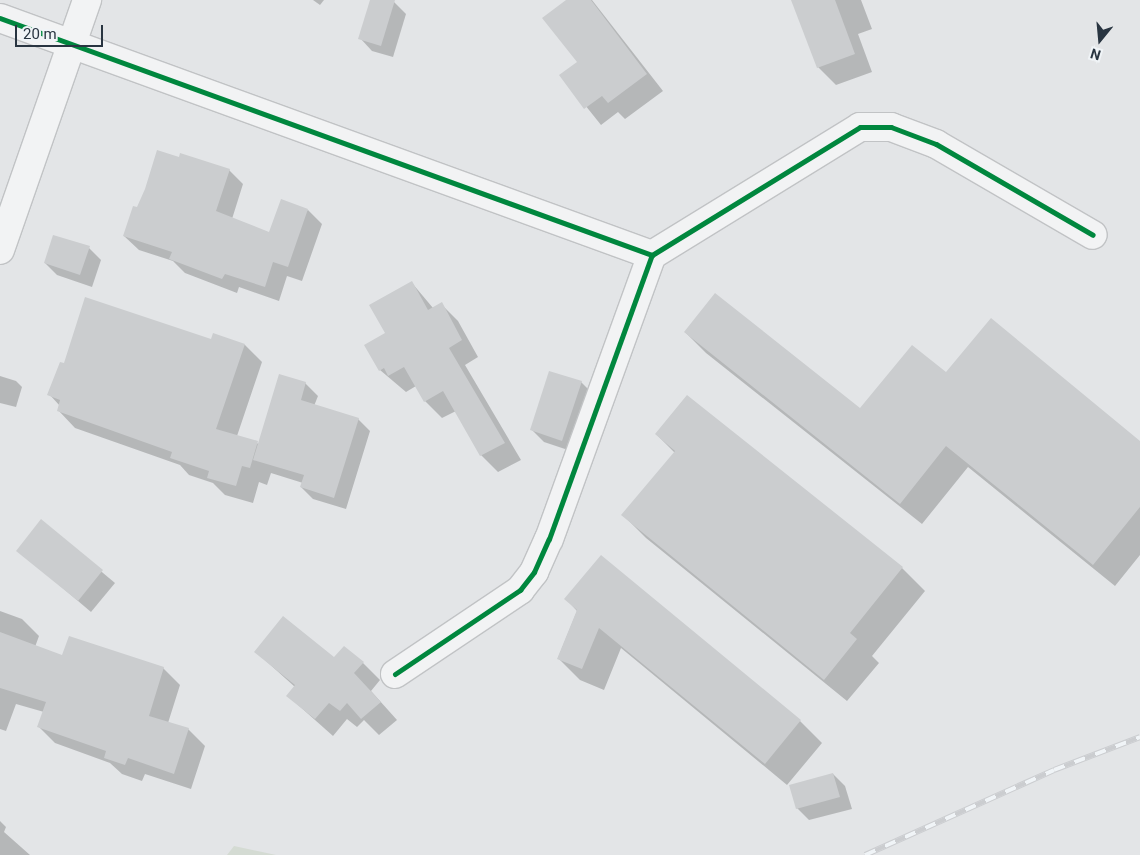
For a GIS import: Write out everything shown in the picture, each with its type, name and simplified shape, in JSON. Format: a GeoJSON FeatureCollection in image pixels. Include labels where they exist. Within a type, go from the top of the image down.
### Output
{"type":"FeatureCollection","features":[{"type":"Feature","properties":{"kind":"street"},"geometry":{"type":"LineString","coordinates":[[0,250],[87,0]]}},
{"type":"Feature","properties":{"kind":"street"},"geometry":{"type":"LineString","coordinates":[[0,18],[71,42],[652,255]]}},
{"type":"Feature","properties":{"kind":"street"},"geometry":{"type":"LineString","coordinates":[[395,674],[520,590],[534,572],[550,539],[652,255],[860,127],[891,127],[936,144],[1093,234]]}},
{"type":"Feature","properties":{"kind":"shaded area"},"geometry":{"type":"Polygon","coordinates":[[[234,846],[276,855],[227,855],[234,846]]]}},
{"type":"Feature","properties":{"kind":"building"},"geometry":{"type":"Polygon","coordinates":[[[370,0],[395,0],[381,46],[358,39],[370,0]]]}},
{"type":"Feature","properties":{"kind":"building"},"geometry":{"type":"Polygon","coordinates":[[[566,0],[591,0],[647,74],[608,103],[602,96],[584,109],[559,75],[577,62],[542,18],[566,0]]]}},
{"type":"Feature","properties":{"kind":"building"},"geometry":{"type":"Polygon","coordinates":[[[791,0],[835,0],[855,54],[817,68],[791,0]]]}},
{"type":"Feature","properties":{"kind":"building"},"geometry":{"type":"Polygon","coordinates":[[[157,150],[179,157],[180,153],[230,169],[216,211],[269,232],[281,199],[308,209],[288,267],[273,262],[265,287],[225,274],[222,279],[169,259],[172,252],[123,236],[133,206],[137,207],[145,189],[157,150]]]}},
{"type":"Feature","properties":{"kind":"building"},"geometry":{"type":"Polygon","coordinates":[[[53,235],[90,246],[80,275],[44,263],[53,235]]]}},
{"type":"Feature","properties":{"kind":"building"},"geometry":{"type":"Polygon","coordinates":[[[412,281],[428,310],[442,302],[462,340],[449,348],[505,443],[480,456],[443,391],[424,402],[404,367],[388,376],[384,368],[379,371],[364,345],[385,333],[369,305],[412,281]]]}},
{"type":"Feature","properties":{"kind":"building"},"geometry":{"type":"Polygon","coordinates":[[[715,293],[860,408],[912,345],[946,372],[991,318],[1140,441],[1140,507],[1093,565],[946,446],[900,504],[684,332],[715,293]]]}},
{"type":"Feature","properties":{"kind":"building"},"geometry":{"type":"Polygon","coordinates":[[[85,297],[211,339],[213,333],[245,344],[216,429],[258,441],[250,468],[242,466],[236,486],[207,478],[209,471],[170,458],[172,452],[57,411],[60,400],[47,395],[60,362],[64,363],[85,297]]]}},
{"type":"Feature","properties":{"kind":"building"},"geometry":{"type":"Polygon","coordinates":[[[549,371],[582,381],[562,441],[530,430],[549,371]]]}},
{"type":"Feature","properties":{"kind":"building"},"geometry":{"type":"Polygon","coordinates":[[[279,374],[306,382],[301,400],[359,418],[334,498],[300,487],[304,475],[253,460],[279,374]]]}},
{"type":"Feature","properties":{"kind":"building"},"geometry":{"type":"Polygon","coordinates":[[[687,395],[903,567],[850,633],[857,639],[824,680],[621,515],[675,451],[655,434],[687,395]]]}},
{"type":"Feature","properties":{"kind":"building"},"geometry":{"type":"Polygon","coordinates":[[[41,519],[103,570],[78,601],[16,551],[41,519]]]}},
{"type":"Feature","properties":{"kind":"building"},"geometry":{"type":"Polygon","coordinates":[[[601,555],[801,720],[765,764],[599,628],[582,669],[557,659],[577,610],[564,599],[601,555]]]}},
{"type":"Feature","properties":{"kind":"building"},"geometry":{"type":"Polygon","coordinates":[[[283,616],[334,657],[344,646],[364,662],[354,673],[381,702],[361,719],[347,703],[340,711],[329,703],[315,719],[286,696],[295,685],[254,652],[283,616]]]}},
{"type":"Feature","properties":{"kind":"building"},"geometry":{"type":"Polygon","coordinates":[[[0,632],[62,655],[69,636],[164,667],[149,716],[189,728],[174,774],[128,758],[125,765],[104,758],[106,751],[37,727],[46,702],[0,688],[0,632]]]}},
{"type":"Feature","properties":{"kind":"building"},"geometry":{"type":"Polygon","coordinates":[[[833,773],[840,797],[796,809],[789,785],[833,773]]]}},
{"type":"Feature","properties":{"kind":"railway"},"geometry":{"type":"LineString","coordinates":[[865,855],[1054,770],[1140,737]]}},
{"type":"Feature","properties":{"kind":"cycle path"},"geometry":{"type":"LineString","coordinates":[[0,18],[652,255]]}},
{"type":"Feature","properties":{"kind":"cycle path"},"geometry":{"type":"LineString","coordinates":[[395,674],[520,590],[534,572],[549,539],[652,255],[860,127],[891,127],[936,144],[1093,235]]}}]}
